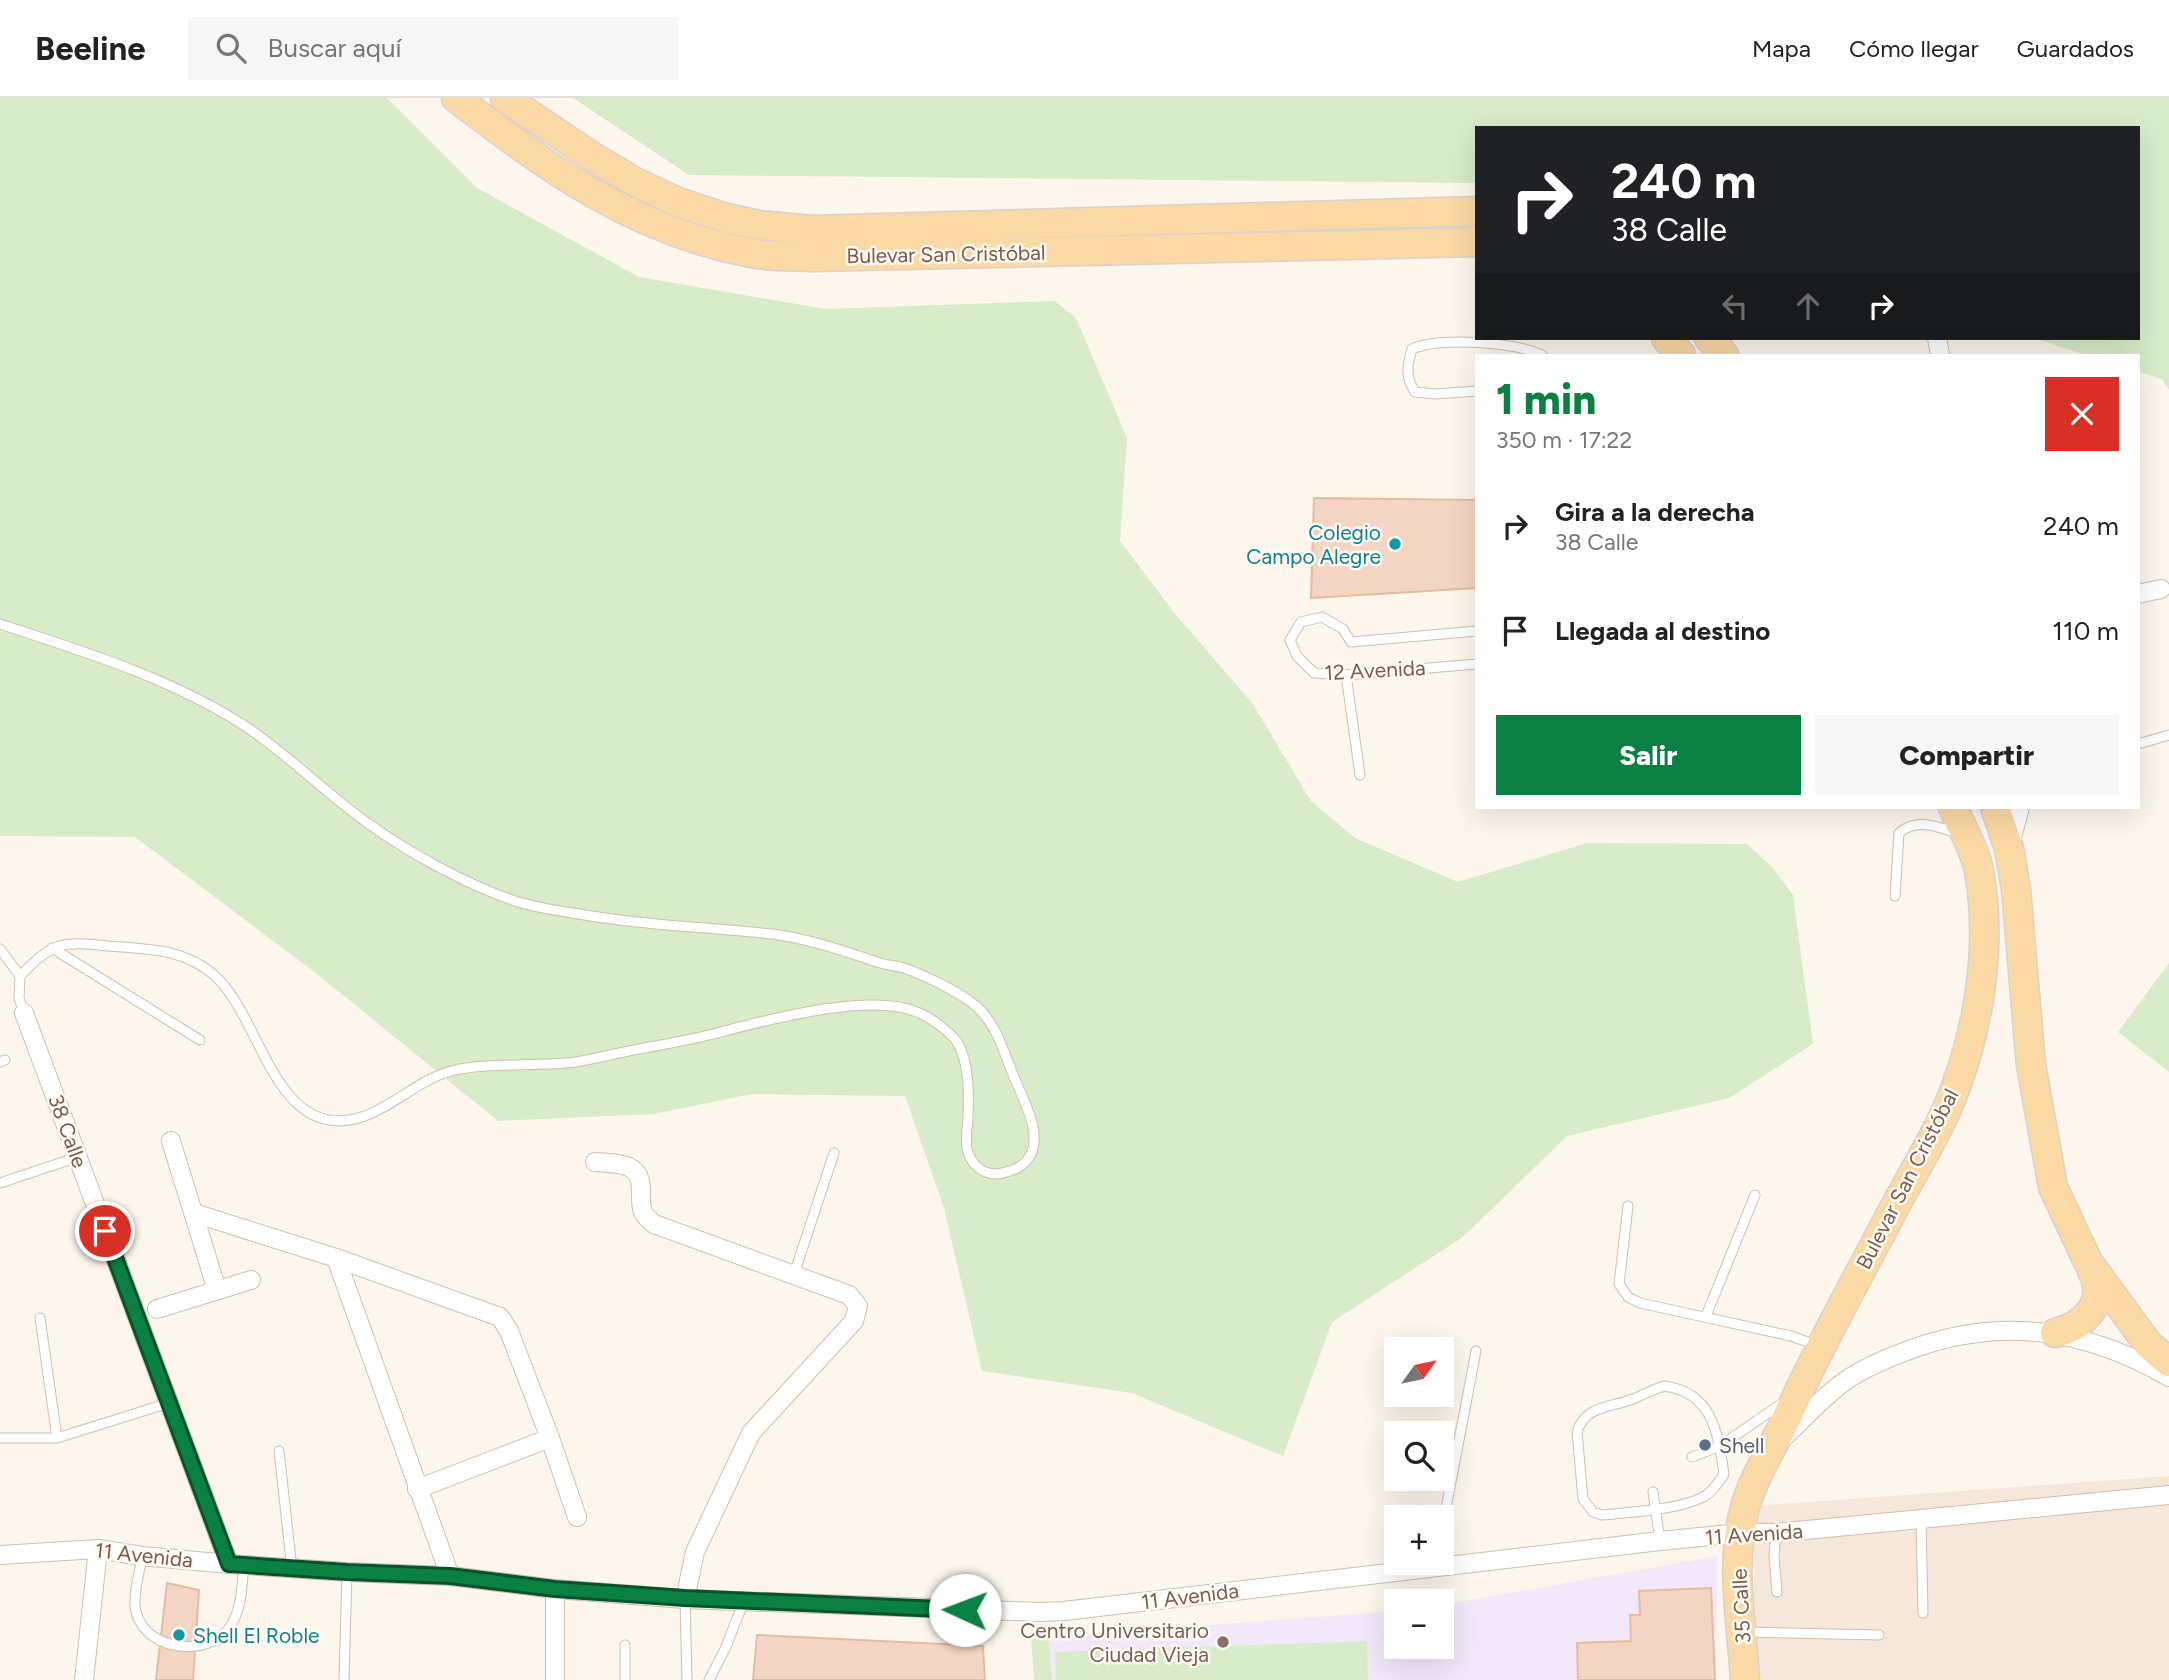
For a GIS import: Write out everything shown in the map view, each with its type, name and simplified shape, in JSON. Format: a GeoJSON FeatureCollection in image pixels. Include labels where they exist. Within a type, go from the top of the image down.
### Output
{"type":"FeatureCollection","features":[{"type":"Feature","properties":{"kind":"main road","name":"Bulevar San Cristóbal"},"geometry":{"type":"LineString","coordinates":[[456,98],[540,159],[610,204],[663,228],[718,246],[755,254],[829,257],[1475,242]]}},
{"type":"Feature","properties":{"kind":"main road","name":"Bulevar San Cristóbal"},"geometry":{"type":"LineString","coordinates":[[505,98],[635,182],[702,210],[759,225],[813,230],[1475,211]]}},
{"type":"Feature","properties":{"kind":"main road"},"geometry":{"type":"LineString","coordinates":[[1668,340],[1680,354]]}},
{"type":"Feature","properties":{"kind":"main road"},"geometry":{"type":"LineString","coordinates":[[1711,340],[1723,354]]}},
{"type":"Feature","properties":{"kind":"main road","name":"Bulevar San Cristóbal"},"geometry":{"type":"LineString","coordinates":[[1740,1533],[1750,1492],[1760,1468],[1947,1110],[1966,1055],[1978,1008],[1983,959],[1983,908],[1978,867],[1954,809]]}},
{"type":"Feature","properties":{"kind":"main road"},"geometry":{"type":"LineString","coordinates":[[2011,810],[2009,849],[2016,889],[2031,1065],[2053,1187],[2095,1276],[2097,1292],[2093,1308],[2084,1321],[2071,1329],[2055,1333]]}},
{"type":"Feature","properties":{"kind":"main road"},"geometry":{"type":"LineString","coordinates":[[2088,1262],[2148,1344],[2169,1362]]}},
{"type":"Feature","properties":{"kind":"main road","name":"35 Calle"},"geometry":{"type":"LineString","coordinates":[[1740,1533],[1738,1572],[1745,1680]]}},
{"type":"Feature","properties":{"kind":"main road"},"geometry":{"type":"LineString","coordinates":[[1731,1680],[1738,1572]]}},
{"type":"Feature","properties":{"kind":"street"},"geometry":{"type":"LineString","coordinates":[[2140,594],[2161,589]]}},
{"type":"Feature","properties":{"kind":"street","name":"38 Calle"},"geometry":{"type":"LineString","coordinates":[[24,1013],[169,1404],[237,1564]]}},
{"type":"Feature","properties":{"kind":"street"},"geometry":{"type":"LineString","coordinates":[[171,1141],[217,1290]]}},
{"type":"Feature","properties":{"kind":"street"},"geometry":{"type":"LineString","coordinates":[[596,1162],[628,1166],[639,1175],[644,1215],[654,1224],[849,1295],[858,1307],[854,1321],[751,1433],[695,1552],[685,1598]]}},
{"type":"Feature","properties":{"kind":"street"},"geometry":{"type":"LineString","coordinates":[[194,1213],[336,1258],[500,1317],[509,1331],[578,1517]]}},
{"type":"Feature","properties":{"kind":"street"},"geometry":{"type":"LineString","coordinates":[[336,1258],[450,1576]]}},
{"type":"Feature","properties":{"kind":"street"},"geometry":{"type":"LineString","coordinates":[[157,1310],[251,1280]]}},
{"type":"Feature","properties":{"kind":"street"},"geometry":{"type":"LineString","coordinates":[[1772,1447],[1849,1378],[1879,1362],[1928,1343],[1968,1334],[2012,1330],[2055,1333],[2099,1343],[2143,1362],[2169,1377]]}},
{"type":"Feature","properties":{"kind":"street"},"geometry":{"type":"LineString","coordinates":[[418,1489],[550,1438]]}},
{"type":"Feature","properties":{"kind":"street","name":"11 Avenida"},"geometry":{"type":"LineString","coordinates":[[1454,1563],[1740,1533],[1776,1533],[2169,1495]]}},
{"type":"Feature","properties":{"kind":"street"},"geometry":{"type":"LineString","coordinates":[[84,1680],[98,1549]]}},
{"type":"Feature","properties":{"kind":"street","name":"11 Avenida"},"geometry":{"type":"LineString","coordinates":[[0,1555],[98,1549],[142,1556],[292,1569],[450,1576],[555,1589],[685,1598],[1017,1612],[1064,1611],[1384,1572]]}},
{"type":"Feature","properties":{"kind":"street"},"geometry":{"type":"LineString","coordinates":[[555,1589],[555,1680]]}},
{"type":"Feature","properties":{"kind":"lane"},"geometry":{"type":"LineString","coordinates":[[1475,391],[1435,394],[1415,392],[1408,381],[1407,366],[1412,349],[1422,345],[1472,343],[1515,346],[1535,354]]}},
{"type":"Feature","properties":{"kind":"lane","name":"12 Avenida"},"geometry":{"type":"LineString","coordinates":[[1475,631],[1351,642],[1343,629],[1322,617],[1301,622],[1290,640],[1297,656],[1314,673],[1346,675],[1475,664]]}},
{"type":"Feature","properties":{"kind":"lane"},"geometry":{"type":"LineString","coordinates":[[0,624],[101,658],[178,690],[240,723],[371,826],[445,870],[513,900],[580,915],[639,923],[806,939],[904,968],[960,995],[974,1003],[995,1032],[1030,1117],[1035,1140],[1025,1163],[1017,1168],[999,1174],[987,1173],[976,1167],[966,1146],[967,1087],[963,1058],[957,1042],[918,1012],[886,1004],[852,1006],[765,1019],[704,1036],[575,1062],[455,1070],[433,1078],[368,1115],[346,1121],[321,1117],[291,1099],[279,1085],[243,1011],[226,988],[196,962],[175,952],[75,943],[52,948],[20,976]]}},
{"type":"Feature","properties":{"kind":"lane"},"geometry":{"type":"LineString","coordinates":[[1346,675],[1360,775]]}},
{"type":"Feature","properties":{"kind":"lane"},"geometry":{"type":"LineString","coordinates":[[2140,743],[2169,734]]}},
{"type":"Feature","properties":{"kind":"lane"},"geometry":{"type":"LineString","coordinates":[[1895,895],[1899,833],[1906,827],[1916,825],[1936,826],[1964,835]]}},
{"type":"Feature","properties":{"kind":"lane"},"geometry":{"type":"LineString","coordinates":[[52,948],[200,1040]]}},
{"type":"Feature","properties":{"kind":"lane"},"geometry":{"type":"LineString","coordinates":[[0,949],[20,976],[19,998],[24,1013]]}},
{"type":"Feature","properties":{"kind":"lane"},"geometry":{"type":"LineString","coordinates":[[793,1274],[834,1153]]}},
{"type":"Feature","properties":{"kind":"lane"},"geometry":{"type":"LineString","coordinates":[[0,1183],[78,1157]]}},
{"type":"Feature","properties":{"kind":"lane"},"geometry":{"type":"LineString","coordinates":[[1706,1316],[1755,1195]]}},
{"type":"Feature","properties":{"kind":"lane"},"geometry":{"type":"LineString","coordinates":[[1628,1206],[1619,1284],[1628,1297],[1640,1303],[1791,1336],[1821,1347]]}},
{"type":"Feature","properties":{"kind":"lane"},"geometry":{"type":"LineString","coordinates":[[40,1318],[57,1438]]}},
{"type":"Feature","properties":{"kind":"lane"},"geometry":{"type":"LineString","coordinates":[[1447,1505],[1476,1351]]}},
{"type":"Feature","properties":{"kind":"lane"},"geometry":{"type":"LineString","coordinates":[[1676,1388],[1701,1403],[1710,1417],[1718,1434],[1724,1474],[1716,1486],[1700,1499],[1656,1509],[1601,1515],[1593,1512],[1583,1499],[1577,1432],[1588,1415],[1599,1408],[1626,1402],[1652,1389],[1676,1388]]}},
{"type":"Feature","properties":{"kind":"lane"},"geometry":{"type":"LineString","coordinates":[[1692,1457],[1720,1446],[1782,1402],[1795,1398]]}},
{"type":"Feature","properties":{"kind":"lane"},"geometry":{"type":"LineString","coordinates":[[0,1438],[57,1438],[169,1404]]}},
{"type":"Feature","properties":{"kind":"lane"},"geometry":{"type":"LineString","coordinates":[[279,1451],[292,1569]]}},
{"type":"Feature","properties":{"kind":"lane"},"geometry":{"type":"LineString","coordinates":[[1653,1492],[1660,1541]]}},
{"type":"Feature","properties":{"kind":"lane"},"geometry":{"type":"LineString","coordinates":[[1921,1519],[1923,1613]]}},
{"type":"Feature","properties":{"kind":"lane"},"geometry":{"type":"LineString","coordinates":[[1776,1533],[1774,1556],[1777,1592]]}},
{"type":"Feature","properties":{"kind":"lane"},"geometry":{"type":"LineString","coordinates":[[142,1556],[135,1606],[141,1621],[162,1642],[182,1647],[205,1645],[219,1637],[231,1625],[240,1597],[237,1564]]}},
{"type":"Feature","properties":{"kind":"lane"},"geometry":{"type":"LineString","coordinates":[[344,1680],[347,1572]]}},
{"type":"Feature","properties":{"kind":"lane"},"geometry":{"type":"LineString","coordinates":[[685,1598],[687,1680]]}},
{"type":"Feature","properties":{"kind":"lane"},"geometry":{"type":"LineString","coordinates":[[709,1680],[744,1601]]}},
{"type":"Feature","properties":{"kind":"lane"},"geometry":{"type":"LineString","coordinates":[[1742,1632],[1879,1635]]}},
{"type":"Feature","properties":{"kind":"lane"},"geometry":{"type":"LineString","coordinates":[[625,1645],[625,1680]]}},
{"type":"Feature","properties":{"kind":"shaded area"},"geometry":{"type":"Polygon","coordinates":[[[2169,1476],[2169,1680],[1755,1680],[1753,1506],[2169,1476]]]}},
{"type":"Feature","properties":{"kind":"shaded area"},"geometry":{"type":"Polygon","coordinates":[[[1718,1556],[1715,1680],[1052,1680],[1049,1637],[1384,1612],[1384,1659],[1454,1659],[1454,1603],[1718,1556]]]}},
{"type":"Feature","properties":{"kind":"green space"},"geometry":{"type":"Polygon","coordinates":[[[0,98],[387,98],[477,188],[639,277],[826,309],[1055,301],[1076,318],[1127,438],[1120,541],[1176,615],[1253,704],[1311,801],[1355,838],[1458,882],[1587,843],[1747,844],[1773,868],[1793,895],[1813,1044],[1729,1098],[1567,1136],[1463,1237],[1332,1322],[1283,1456],[1132,1393],[982,1371],[944,1208],[905,1096],[751,1094],[654,1114],[498,1121],[317,974],[135,837],[0,836],[0,98]]]}},
{"type":"Feature","properties":{"kind":"green space"},"geometry":{"type":"Polygon","coordinates":[[[573,98],[2169,98],[2169,390],[2162,379],[2140,372],[2140,354],[2083,354],[2039,340],[2140,340],[2140,126],[1475,126],[1475,183],[689,175],[573,98]]]}},
{"type":"Feature","properties":{"kind":"green space"},"geometry":{"type":"Polygon","coordinates":[[[2169,963],[2169,1072],[2118,1032],[2169,963]]]}},
{"type":"Feature","properties":{"kind":"green space"},"geometry":{"type":"Polygon","coordinates":[[[1031,1637],[1049,1637],[1052,1680],[1034,1680],[1031,1637]]]}},
{"type":"Feature","properties":{"kind":"green space"},"geometry":{"type":"Polygon","coordinates":[[[1367,1641],[1368,1680],[1056,1680],[1055,1652],[1367,1641]]]}},
{"type":"Feature","properties":{"kind":"building","name":"Colegio Campo Alegre"},"geometry":{"type":"Polygon","coordinates":[[[1314,498],[1475,500],[1475,588],[1311,598],[1314,498]]]}},
{"type":"Feature","properties":{"kind":"building","name":"Shell El Roble"},"geometry":{"type":"Polygon","coordinates":[[[167,1583],[199,1590],[193,1680],[156,1680],[167,1583]]]}},
{"type":"Feature","properties":{"kind":"building"},"geometry":{"type":"Polygon","coordinates":[[[1711,1588],[1715,1680],[1578,1680],[1577,1643],[1631,1641],[1630,1615],[1640,1615],[1639,1591],[1711,1588]]]}},
{"type":"Feature","properties":{"kind":"building"},"geometry":{"type":"Polygon","coordinates":[[[757,1635],[983,1646],[985,1680],[753,1680],[757,1635]]]}},
{"type":"Feature","properties":{"kind":"place","name":"Colegio Campo Alegre"},"geometry":{"type":"Point","coordinates":[1395,544]}},
{"type":"Feature","properties":{"kind":"place","name":"Shell"},"geometry":{"type":"Point","coordinates":[1705,1445]}},
{"type":"Feature","properties":{"kind":"place","name":"Shell El Roble"},"geometry":{"type":"Point","coordinates":[179,1635]}},
{"type":"Feature","properties":{"kind":"place","name":"Centro Universitario Ciudad Vieja"},"geometry":{"type":"Point","coordinates":[1223,1642]}},
{"type":"Feature","properties":{"kind":"route"},"geometry":{"type":"LineString","coordinates":[[105,1231],[229,1564],[450,1576],[555,1589],[685,1598],[965,1610]]}}]}
